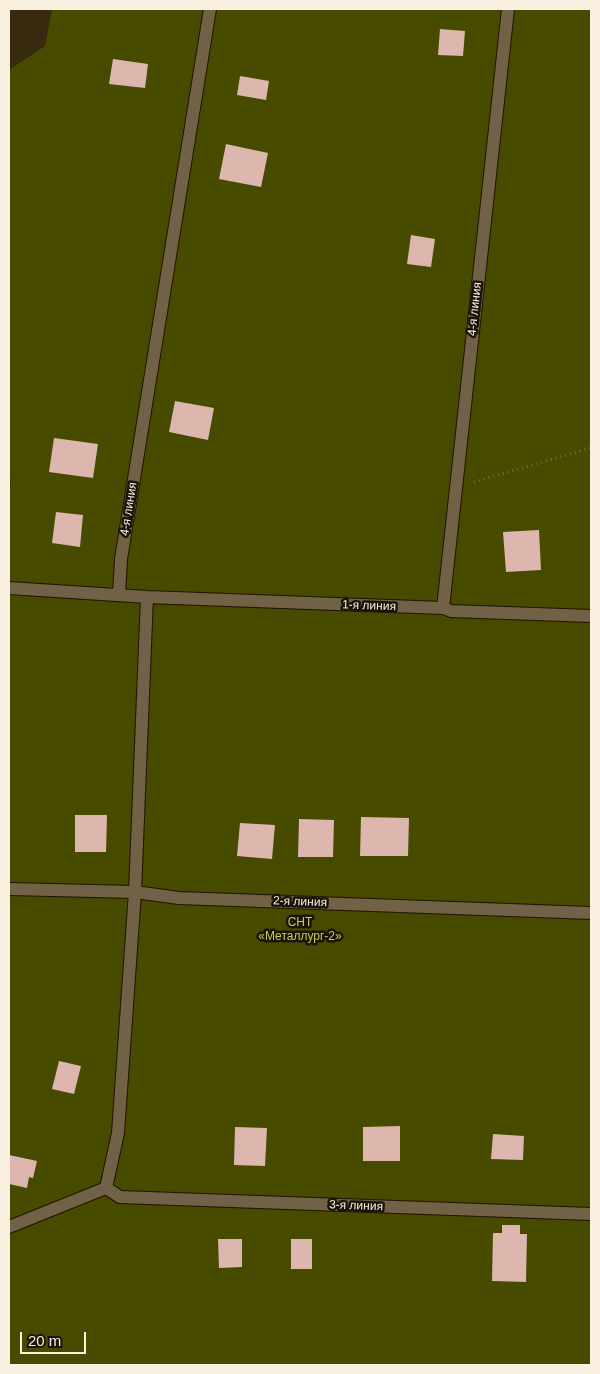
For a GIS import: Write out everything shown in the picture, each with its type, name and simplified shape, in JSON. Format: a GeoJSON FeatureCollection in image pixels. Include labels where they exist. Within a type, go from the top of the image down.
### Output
{"type":"FeatureCollection","features":[{"type":"Feature","properties":{"kind":"lane","name":"4-я линия"},"geometry":{"type":"LineString","coordinates":[[119,595],[121,559],[210,9]]}},
{"type":"Feature","properties":{"kind":"lane","name":"4-я линия"},"geometry":{"type":"LineString","coordinates":[[443,608],[508,9]]}},
{"type":"Feature","properties":{"kind":"lane"},"geometry":{"type":"LineString","coordinates":[[9,588],[119,595]]}},
{"type":"Feature","properties":{"kind":"lane","name":"1-я линия"},"geometry":{"type":"LineString","coordinates":[[119,595],[147,598],[443,608],[451,611],[591,616]]}},
{"type":"Feature","properties":{"kind":"lane"},"geometry":{"type":"LineString","coordinates":[[9,1226],[106,1188],[118,1134],[135,892],[147,598]]}},
{"type":"Feature","properties":{"kind":"lane","name":"2-я линия"},"geometry":{"type":"LineString","coordinates":[[9,890],[135,892],[179,898],[591,913]]}},
{"type":"Feature","properties":{"kind":"lane","name":"3-я линия"},"geometry":{"type":"LineString","coordinates":[[106,1188],[120,1197],[591,1214]]}},
{"type":"Feature","properties":{"kind":"path"},"geometry":{"type":"LineString","coordinates":[[456,486],[591,448]]}},
{"type":"Feature","properties":{"kind":"green space","name":"СНТ «Металлург-2»"},"geometry":{"type":"Polygon","coordinates":[[[52,9],[591,9],[591,1365],[9,1365],[9,494],[11,481],[9,477],[9,70],[45,46],[52,9]]]}},
{"type":"Feature","properties":{"kind":"building"},"geometry":{"type":"Polygon","coordinates":[[[440,29],[465,31],[463,56],[438,55],[440,29]]]}},
{"type":"Feature","properties":{"kind":"building"},"geometry":{"type":"Polygon","coordinates":[[[113,59],[148,64],[145,88],[109,84],[113,59]]]}},
{"type":"Feature","properties":{"kind":"building"},"geometry":{"type":"Polygon","coordinates":[[[240,76],[269,81],[266,100],[237,95],[240,76]]]}},
{"type":"Feature","properties":{"kind":"building"},"geometry":{"type":"Polygon","coordinates":[[[226,144],[268,153],[261,187],[219,179],[226,144]]]}},
{"type":"Feature","properties":{"kind":"building"},"geometry":{"type":"Polygon","coordinates":[[[411,235],[435,239],[431,267],[407,264],[411,235]]]}},
{"type":"Feature","properties":{"kind":"building"},"geometry":{"type":"Polygon","coordinates":[[[175,401],[214,408],[208,440],[169,432],[175,401]]]}},
{"type":"Feature","properties":{"kind":"building"},"geometry":{"type":"Polygon","coordinates":[[[54,438],[98,444],[93,478],[49,472],[54,438]]]}},
{"type":"Feature","properties":{"kind":"building"},"geometry":{"type":"Polygon","coordinates":[[[56,512],[83,515],[80,547],[52,543],[56,512]]]}},
{"type":"Feature","properties":{"kind":"building"},"geometry":{"type":"Polygon","coordinates":[[[539,530],[541,570],[506,572],[503,532],[539,530]]]}},
{"type":"Feature","properties":{"kind":"building"},"geometry":{"type":"Polygon","coordinates":[[[75,815],[107,815],[106,852],[75,852],[75,815]]]}},
{"type":"Feature","properties":{"kind":"building"},"geometry":{"type":"Polygon","coordinates":[[[361,817],[409,818],[408,856],[360,856],[361,817]]]}},
{"type":"Feature","properties":{"kind":"building"},"geometry":{"type":"Polygon","coordinates":[[[299,819],[334,820],[333,857],[298,857],[299,819]]]}},
{"type":"Feature","properties":{"kind":"building"},"geometry":{"type":"Polygon","coordinates":[[[240,823],[275,825],[272,859],[237,856],[240,823]]]}},
{"type":"Feature","properties":{"kind":"building"},"geometry":{"type":"Polygon","coordinates":[[[59,1061],[81,1066],[74,1094],[52,1089],[59,1061]]]}},
{"type":"Feature","properties":{"kind":"building"},"geometry":{"type":"Polygon","coordinates":[[[400,1126],[400,1161],[363,1161],[363,1127],[400,1126]]]}},
{"type":"Feature","properties":{"kind":"building"},"geometry":{"type":"Polygon","coordinates":[[[235,1127],[267,1128],[265,1166],[234,1165],[235,1127]]]}},
{"type":"Feature","properties":{"kind":"building"},"geometry":{"type":"Polygon","coordinates":[[[493,1134],[524,1136],[523,1160],[491,1159],[493,1134]]]}},
{"type":"Feature","properties":{"kind":"building"},"geometry":{"type":"Polygon","coordinates":[[[9,1155],[37,1161],[33,1178],[29,1177],[27,1188],[9,1184],[9,1155]]]}},
{"type":"Feature","properties":{"kind":"building"},"geometry":{"type":"Polygon","coordinates":[[[502,1225],[520,1225],[520,1234],[527,1234],[526,1282],[492,1281],[493,1233],[502,1233],[502,1225]]]}},
{"type":"Feature","properties":{"kind":"building"},"geometry":{"type":"Polygon","coordinates":[[[218,1239],[242,1239],[242,1267],[219,1268],[218,1239]]]}},
{"type":"Feature","properties":{"kind":"building"},"geometry":{"type":"Polygon","coordinates":[[[291,1239],[312,1239],[312,1269],[291,1269],[291,1239]]]}}]}
